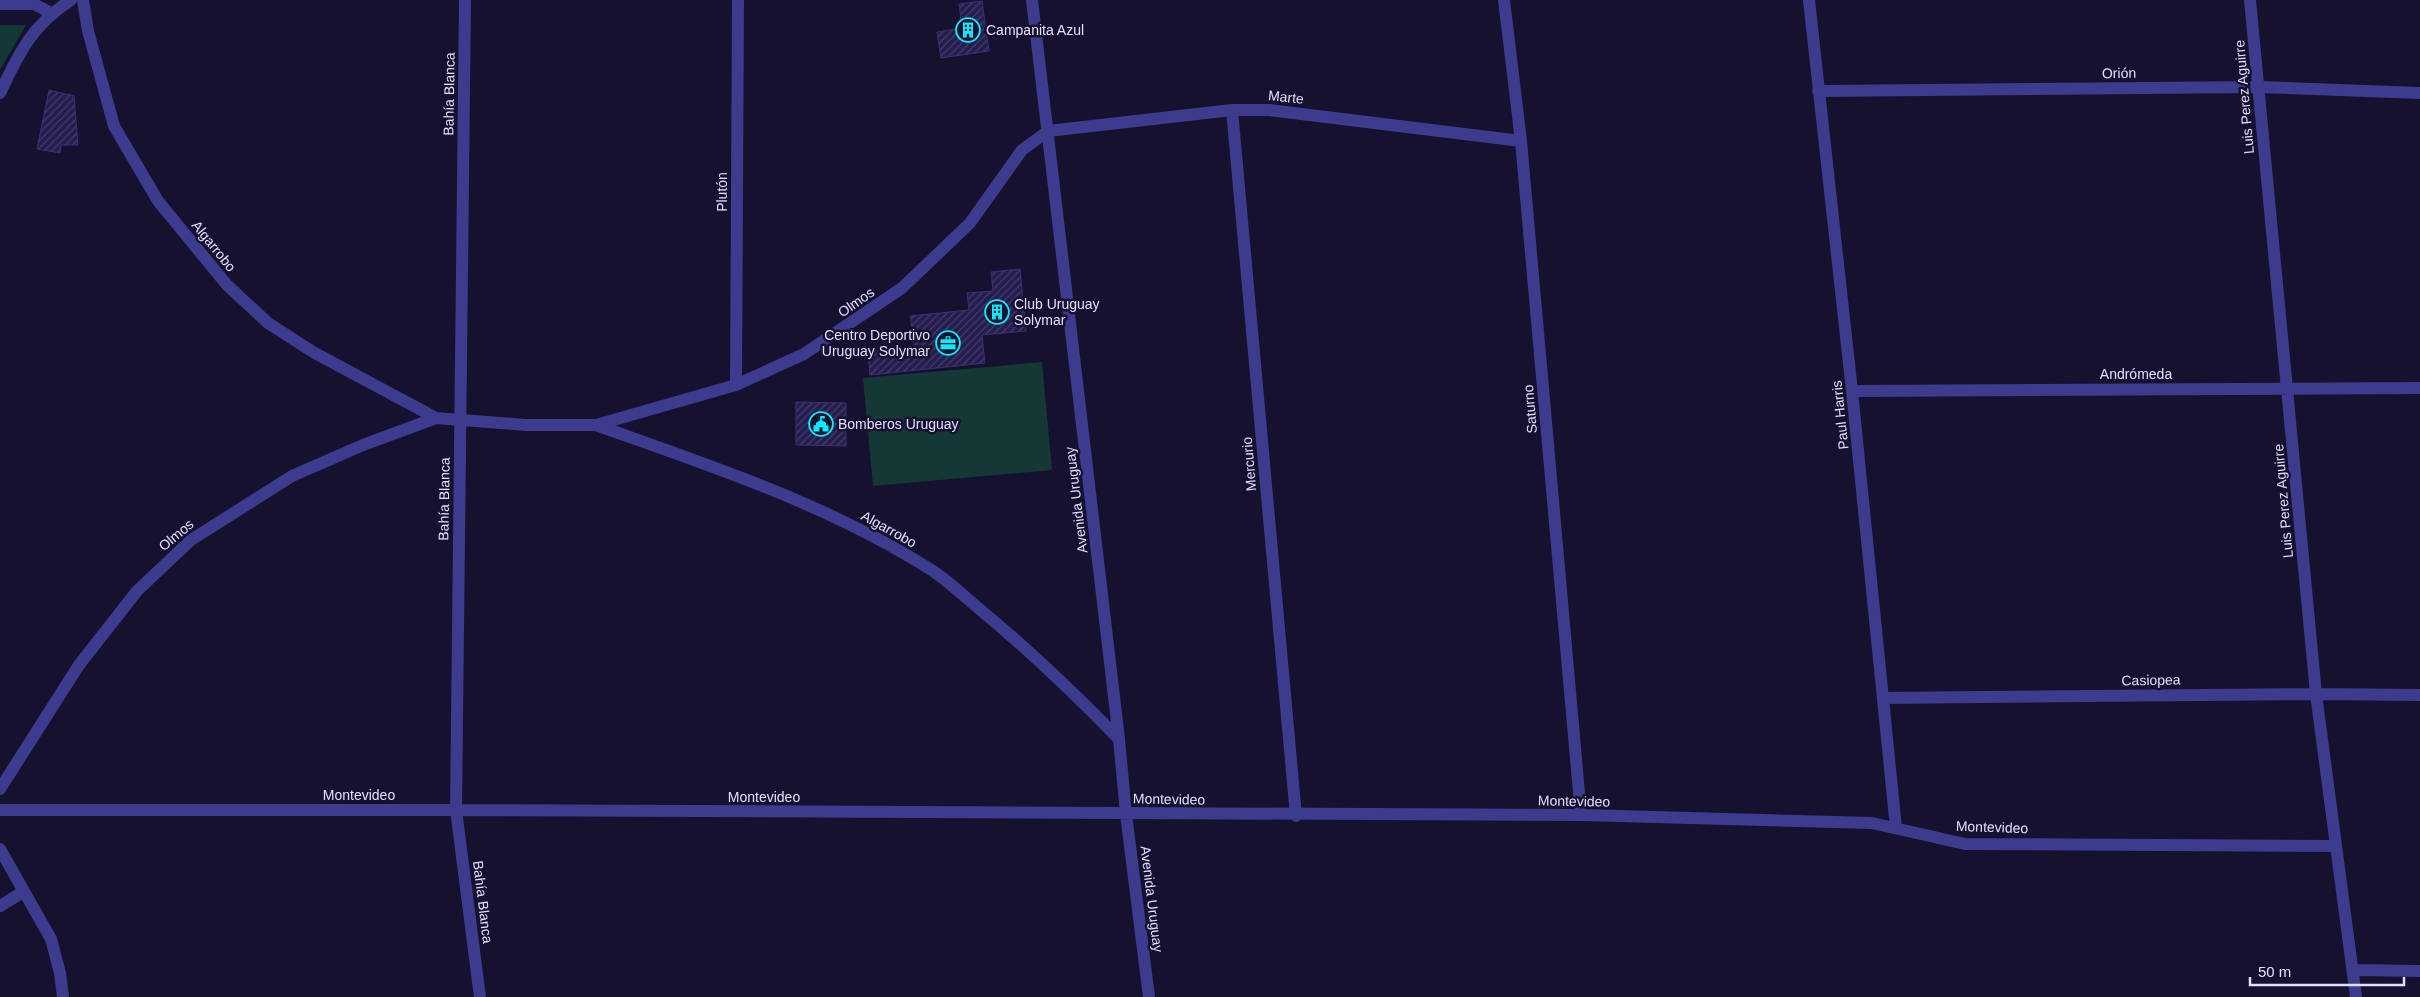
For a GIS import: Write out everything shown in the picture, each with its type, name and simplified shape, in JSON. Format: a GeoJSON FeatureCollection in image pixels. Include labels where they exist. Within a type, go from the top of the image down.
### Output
{"type":"FeatureCollection","features":[{"type":"Feature","properties":{"kind":"street"},"geometry":{"type":"LineString","coordinates":[[0,93],[16,60],[36,28],[51,13],[71,0]]}},
{"type":"Feature","properties":{"kind":"street","name":"Algarrobo"},"geometry":{"type":"LineString","coordinates":[[83,0],[88,31],[114,126],[158,201],[227,285],[268,323],[313,352],[436,418]]}},
{"type":"Feature","properties":{"kind":"street","name":"Bahía Blanca"},"geometry":{"type":"LineString","coordinates":[[466,0],[456,810],[480,997]]}},
{"type":"Feature","properties":{"kind":"street","name":"Plutón"},"geometry":{"type":"LineString","coordinates":[[736,385],[738,0]]}},
{"type":"Feature","properties":{"kind":"street","name":"Avenida Uruguay"},"geometry":{"type":"LineString","coordinates":[[1032,0],[1119,739],[1126,814],[1149,997]]}},
{"type":"Feature","properties":{"kind":"street","name":"Saturno"},"geometry":{"type":"LineString","coordinates":[[1504,0],[1521,141],[1581,815]]}},
{"type":"Feature","properties":{"kind":"street","name":"Paul Harris"},"geometry":{"type":"LineString","coordinates":[[1809,0],[1852,391],[1896,828]]}},
{"type":"Feature","properties":{"kind":"street","name":"Luis Perez Aguirre"},"geometry":{"type":"LineString","coordinates":[[2250,0],[2316,694],[2356,997]]}},
{"type":"Feature","properties":{"kind":"street"},"geometry":{"type":"LineString","coordinates":[[0,4],[34,4],[51,13]]}},
{"type":"Feature","properties":{"kind":"street","name":"Orión"},"geometry":{"type":"LineString","coordinates":[[1818,91],[2258,87],[2420,93]]}},
{"type":"Feature","properties":{"kind":"street","name":"Marte"},"geometry":{"type":"LineString","coordinates":[[1048,131],[1232,110],[1269,110],[1521,141]]}},
{"type":"Feature","properties":{"kind":"street","name":"Mercurio"},"geometry":{"type":"LineString","coordinates":[[1232,110],[1296,816]]}},
{"type":"Feature","properties":{"kind":"street","name":"Olmos"},"geometry":{"type":"LineString","coordinates":[[0,788],[36,729],[84,658],[137,591],[191,540],[292,476],[363,445],[436,418],[526,425],[596,425],[736,385],[804,354],[902,288],[970,223],[1022,150],[1048,131]]}},
{"type":"Feature","properties":{"kind":"street","name":"Andrómeda"},"geometry":{"type":"LineString","coordinates":[[1852,391],[2420,388]]}},
{"type":"Feature","properties":{"kind":"street","name":"Algarrobo"},"geometry":{"type":"LineString","coordinates":[[596,425],[783,494],[858,528],[934,572],[1004,629],[1070,689],[1119,739]]}},
{"type":"Feature","properties":{"kind":"street","name":"Casiopea"},"geometry":{"type":"LineString","coordinates":[[1883,698],[2316,694],[2420,695]]}},
{"type":"Feature","properties":{"kind":"street","name":"Montevideo"},"geometry":{"type":"LineString","coordinates":[[0,810],[456,810],[1296,816],[1581,815],[1872,823],[1966,844],[2335,846]]}},
{"type":"Feature","properties":{"kind":"street"},"geometry":{"type":"LineString","coordinates":[[0,849],[51,939],[60,973],[63,997]]}},
{"type":"Feature","properties":{"kind":"street"},"geometry":{"type":"LineString","coordinates":[[0,906],[23,892]]}},
{"type":"Feature","properties":{"kind":"street"},"geometry":{"type":"LineString","coordinates":[[2353,970],[2420,970]]}},
{"type":"Feature","properties":{"kind":"green space"},"geometry":{"type":"Polygon","coordinates":[[[0,25],[26,25],[0,70],[0,25]]]}},
{"type":"Feature","properties":{"kind":"green space"},"geometry":{"type":"Polygon","coordinates":[[[1042,362],[1052,470],[873,486],[863,378],[1042,362]]]}},
{"type":"Feature","properties":{"kind":"building","name":"Campanita Azul"},"geometry":{"type":"Polygon","coordinates":[[[982,1],[989,51],[941,58],[937,32],[962,28],[959,4],[982,1]]]}},
{"type":"Feature","properties":{"kind":"building"},"geometry":{"type":"Polygon","coordinates":[[[49,90],[74,96],[78,145],[61,145],[60,153],[37,149],[49,90]]]}},
{"type":"Feature","properties":{"kind":"building"},"geometry":{"type":"Polygon","coordinates":[[[1020,269],[1026,331],[982,335],[985,363],[870,375],[868,351],[914,346],[910,316],[969,310],[967,293],[993,291],[991,272],[1020,269]]]}},
{"type":"Feature","properties":{"kind":"building","name":"Bomberos Uruguay"},"geometry":{"type":"Polygon","coordinates":[[[796,402],[846,403],[846,446],[796,445],[796,402]]]}},
{"type":"Feature","properties":{"kind":"place","name":"Campanita Azul"},"geometry":{"type":"Point","coordinates":[968,30]}},
{"type":"Feature","properties":{"kind":"place","name":"Club Uruguay Solymar"},"geometry":{"type":"Point","coordinates":[997,312]}},
{"type":"Feature","properties":{"kind":"place","name":"Centro Deportivo Uruguay Solymar"},"geometry":{"type":"Point","coordinates":[948,343]}},
{"type":"Feature","properties":{"kind":"place","name":"Bomberos Uruguay"},"geometry":{"type":"Point","coordinates":[821,424]}}]}
